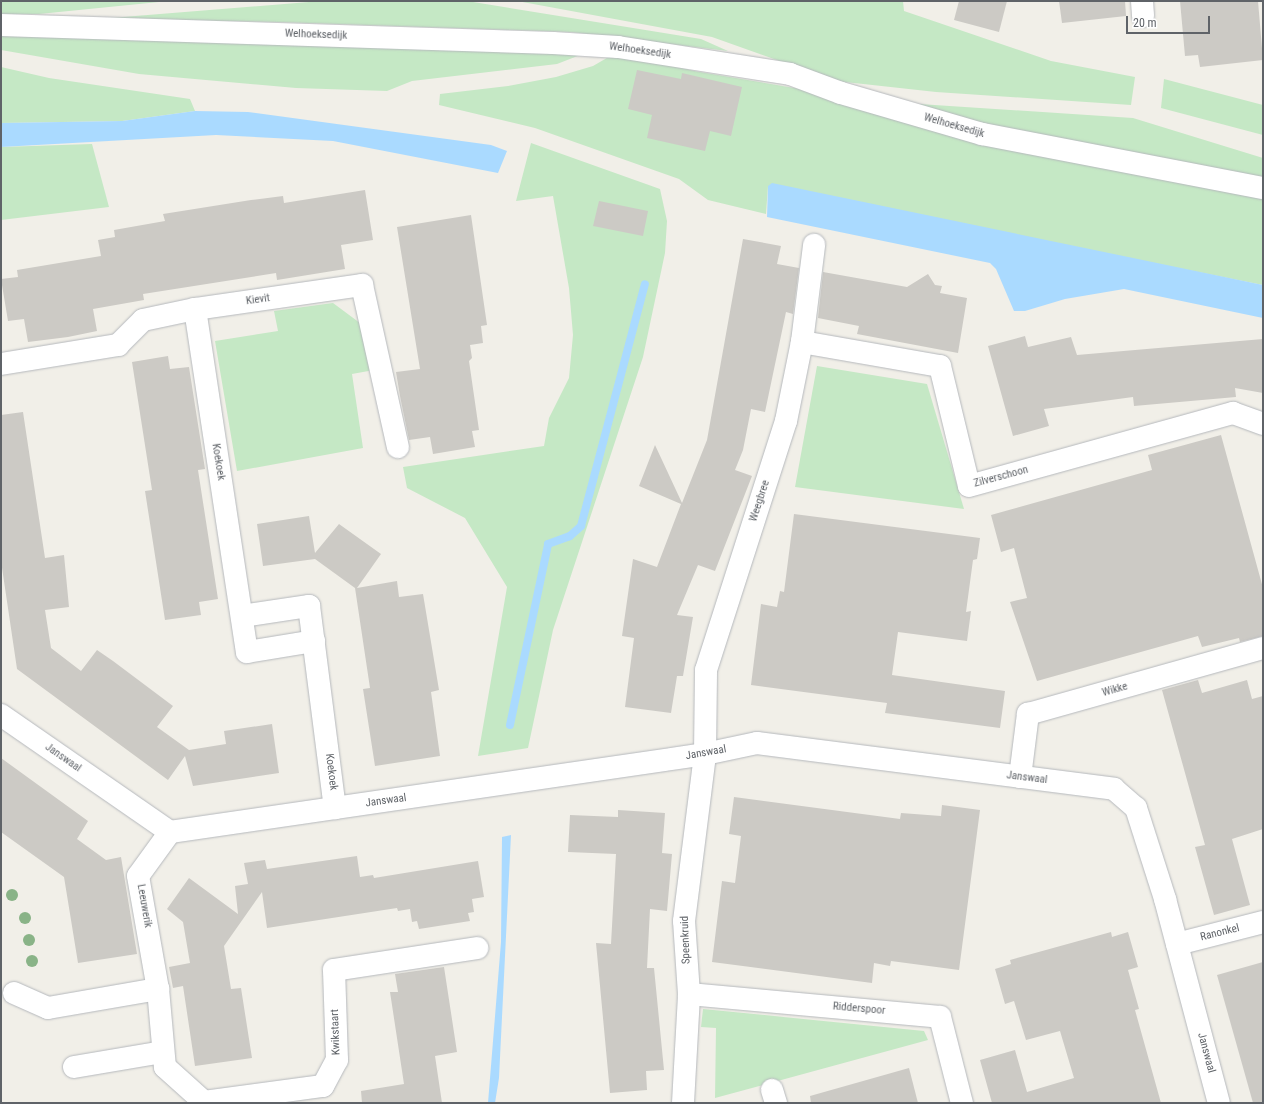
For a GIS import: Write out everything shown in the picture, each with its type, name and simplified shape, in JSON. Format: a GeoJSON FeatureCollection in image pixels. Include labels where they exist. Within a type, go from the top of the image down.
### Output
{"type":"FeatureCollection","features":[{"type":"Feature","properties":{"kind":"street","name":"Welhoeksedijk"},"geometry":{"type":"LineString","coordinates":[[1,25],[553,42],[618,47],[790,74],[841,93],[982,134],[1263,188]]}},
{"type":"Feature","properties":{"kind":"street","name":"Weegbree"},"geometry":{"type":"LineString","coordinates":[[705,754],[706,670],[786,422],[802,342],[814,245]]}},
{"type":"Feature","properties":{"kind":"street","name":"Kievit"},"geometry":{"type":"LineString","coordinates":[[1,364],[118,345],[143,320],[195,309],[362,285],[398,447]]}},
{"type":"Feature","properties":{"kind":"street","name":"Koekoek"},"geometry":{"type":"LineString","coordinates":[[195,309],[247,652],[314,641]]}},
{"type":"Feature","properties":{"kind":"street","name":"Zilverschoon"},"geometry":{"type":"LineString","coordinates":[[802,342],[940,366],[969,486],[1233,413],[1263,424]]}},
{"type":"Feature","properties":{"kind":"street","name":"Koekoek"},"geometry":{"type":"LineString","coordinates":[[242,616],[309,606],[335,808]]}},
{"type":"Feature","properties":{"kind":"street","name":"Wikke"},"geometry":{"type":"LineString","coordinates":[[1020,777],[1028,714],[1263,648]]}},
{"type":"Feature","properties":{"kind":"street","name":"Janswaal"},"geometry":{"type":"LineString","coordinates":[[1,715],[170,832],[705,754],[756,743],[1114,789],[1136,808],[1176,944],[1219,1103]]}},
{"type":"Feature","properties":{"kind":"street","name":"Speenkruid"},"geometry":{"type":"LineString","coordinates":[[683,1103],[689,994],[684,921],[705,754]]}},
{"type":"Feature","properties":{"kind":"street","name":"Leeuwerik"},"geometry":{"type":"LineString","coordinates":[[164,1060],[158,989],[138,876],[170,832]]}},
{"type":"Feature","properties":{"kind":"street","name":"Ranonkel"},"geometry":{"type":"LineString","coordinates":[[1176,944],[1263,922]]}},
{"type":"Feature","properties":{"kind":"street","name":"Kwikstaart"},"geometry":{"type":"LineString","coordinates":[[164,1060],[204,1102],[323,1086],[337,1060],[334,970],[477,948]]}},
{"type":"Feature","properties":{"kind":"street"},"geometry":{"type":"LineString","coordinates":[[14,993],[48,1008],[158,989]]}},
{"type":"Feature","properties":{"kind":"street","name":"Ridderspoor"},"geometry":{"type":"LineString","coordinates":[[689,994],[940,1017],[962,1103]]}},
{"type":"Feature","properties":{"kind":"street"},"geometry":{"type":"LineString","coordinates":[[74,1067],[164,1060]]}},
{"type":"Feature","properties":{"kind":"green space"},"geometry":{"type":"Polygon","coordinates":[[[1,1],[169,1],[39,14],[1,14],[1,1]]]}},
{"type":"Feature","properties":{"kind":"green space"},"geometry":{"type":"Polygon","coordinates":[[[321,1],[467,1],[701,39],[728,51],[571,32],[279,22],[98,19],[321,1]]]}},
{"type":"Feature","properties":{"kind":"green space"},"geometry":{"type":"Polygon","coordinates":[[[517,1],[903,1],[904,11],[1051,61],[1135,77],[1131,105],[936,92],[836,81],[712,37],[517,1]]]}},
{"type":"Feature","properties":{"kind":"green space"},"geometry":{"type":"Polygon","coordinates":[[[1,32],[593,50],[557,64],[412,81],[387,91],[296,88],[139,74],[1,50],[1,32]]]}},
{"type":"Feature","properties":{"kind":"green space"},"geometry":{"type":"Polygon","coordinates":[[[629,54],[694,71],[812,91],[1263,196],[1263,285],[768,186],[766,214],[708,200],[679,179],[535,128],[439,105],[440,94],[508,86],[556,77],[593,66],[612,55],[629,54]]]}},
{"type":"Feature","properties":{"kind":"green space"},"geometry":{"type":"Polygon","coordinates":[[[1,67],[49,78],[190,99],[195,111],[122,121],[1,123],[1,67]]]}},
{"type":"Feature","properties":{"kind":"green space"},"geometry":{"type":"Polygon","coordinates":[[[1164,79],[1263,105],[1263,135],[1161,108],[1164,79]]]}},
{"type":"Feature","properties":{"kind":"green space"},"geometry":{"type":"Polygon","coordinates":[[[904,103],[1133,118],[1263,158],[1263,180],[977,124],[904,103]]]}},
{"type":"Feature","properties":{"kind":"green space"},"geometry":{"type":"Polygon","coordinates":[[[531,143],[660,189],[667,221],[665,253],[643,357],[553,630],[528,748],[478,756],[507,587],[465,518],[407,488],[403,467],[544,446],[549,418],[569,378],[573,335],[569,288],[553,196],[516,201],[531,143]]]}},
{"type":"Feature","properties":{"kind":"green space"},"geometry":{"type":"Polygon","coordinates":[[[92,144],[109,207],[1,220],[1,147],[92,144]]]}},
{"type":"Feature","properties":{"kind":"green space"},"geometry":{"type":"Polygon","coordinates":[[[333,303],[368,329],[374,370],[352,374],[363,448],[237,471],[215,341],[278,331],[274,311],[333,303]]]}},
{"type":"Feature","properties":{"kind":"green space"},"geometry":{"type":"Polygon","coordinates":[[[817,366],[927,384],[964,509],[795,487],[817,366]]]}},
{"type":"Feature","properties":{"kind":"green space"},"geometry":{"type":"Polygon","coordinates":[[[703,1009],[924,1031],[928,1040],[715,1098],[716,1028],[701,1027],[703,1009]]]}},
{"type":"Feature","properties":{"kind":"water"},"geometry":{"type":"Polygon","coordinates":[[[195,111],[248,112],[491,145],[507,151],[498,173],[333,141],[216,135],[1,147],[1,123],[122,121],[195,111]]]}},
{"type":"Feature","properties":{"kind":"water"},"geometry":{"type":"Polygon","coordinates":[[[772,183],[1263,285],[1263,318],[1124,289],[1065,299],[1025,311],[1014,311],[996,269],[990,263],[767,217],[768,186],[772,183]]]}},
{"type":"Feature","properties":{"kind":"water"},"geometry":{"type":"Polygon","coordinates":[[[511,835],[499,1078],[495,1103],[488,1103],[501,942],[502,837],[511,835]]]}},
{"type":"Feature","properties":{"kind":"building"},"geometry":{"type":"Polygon","coordinates":[[[959,1],[1007,1],[999,32],[954,20],[959,1]]]}},
{"type":"Feature","properties":{"kind":"building"},"geometry":{"type":"Polygon","coordinates":[[[1059,1],[1125,1],[1126,16],[1062,23],[1059,1]]]}},
{"type":"Feature","properties":{"kind":"building"},"geometry":{"type":"Polygon","coordinates":[[[1180,1],[1258,1],[1263,60],[1200,67],[1198,55],[1185,56],[1180,1]]]}},
{"type":"Feature","properties":{"kind":"building"},"geometry":{"type":"Polygon","coordinates":[[[637,70],[681,79],[682,73],[742,87],[731,136],[710,131],[705,151],[647,138],[652,115],[628,109],[637,70]]]}},
{"type":"Feature","properties":{"kind":"building"},"geometry":{"type":"Polygon","coordinates":[[[365,190],[373,240],[341,245],[345,269],[277,280],[276,273],[143,294],[144,300],[93,309],[97,331],[68,337],[28,342],[24,319],[8,321],[1,279],[18,277],[17,270],[101,256],[98,240],[115,237],[114,230],[165,221],[163,214],[283,196],[284,203],[365,190]]]}},
{"type":"Feature","properties":{"kind":"building"},"geometry":{"type":"Polygon","coordinates":[[[599,201],[648,211],[643,236],[593,226],[599,201]]]}},
{"type":"Feature","properties":{"kind":"building"},"geometry":{"type":"Polygon","coordinates":[[[471,215],[487,325],[481,326],[483,343],[470,345],[472,358],[469,361],[479,430],[472,431],[475,447],[433,454],[430,437],[409,440],[396,372],[420,369],[397,227],[471,215]]]}},
{"type":"Feature","properties":{"kind":"building"},"geometry":{"type":"Polygon","coordinates":[[[743,239],[781,246],[777,264],[799,268],[793,314],[786,312],[765,412],[751,409],[743,450],[735,470],[752,476],[715,571],[698,565],[677,615],[693,617],[683,676],[677,676],[671,713],[625,707],[634,638],[622,636],[633,559],[657,567],[681,504],[639,486],[655,445],[682,503],[707,440],[743,239]]]}},
{"type":"Feature","properties":{"kind":"building"},"geometry":{"type":"Polygon","coordinates":[[[823,272],[907,287],[928,274],[935,285],[942,286],[940,293],[967,298],[958,353],[857,334],[859,326],[818,318],[823,272]]]}},
{"type":"Feature","properties":{"kind":"building"},"geometry":{"type":"Polygon","coordinates":[[[1025,336],[1028,347],[1071,337],[1077,355],[1263,339],[1263,393],[1235,388],[1236,397],[1134,406],[1133,397],[1044,409],[1049,426],[1013,436],[988,346],[1025,336]]]}},
{"type":"Feature","properties":{"kind":"building"},"geometry":{"type":"Polygon","coordinates":[[[168,356],[170,369],[189,367],[205,469],[198,470],[218,599],[199,602],[201,615],[165,620],[145,491],[152,490],[132,362],[168,356]]]}},
{"type":"Feature","properties":{"kind":"building"},"geometry":{"type":"Polygon","coordinates":[[[23,412],[45,558],[64,555],[69,607],[45,610],[51,648],[81,671],[97,650],[113,661],[173,706],[157,727],[189,750],[226,744],[224,731],[272,724],[279,773],[193,786],[185,756],[168,780],[17,669],[1,561],[1,415],[23,412]]]}},
{"type":"Feature","properties":{"kind":"building"},"geometry":{"type":"Polygon","coordinates":[[[1221,435],[1263,588],[1263,636],[1240,642],[1239,638],[1202,647],[1198,636],[1037,681],[1010,602],[1027,598],[1014,548],[1001,552],[991,515],[1152,470],[1148,455],[1221,435]]]}},
{"type":"Feature","properties":{"kind":"building"},"geometry":{"type":"Polygon","coordinates":[[[794,514],[980,538],[977,559],[973,560],[966,612],[971,611],[967,641],[898,632],[892,675],[1005,691],[1000,728],[885,713],[887,703],[751,685],[761,604],[777,607],[780,591],[784,592],[794,514]]]}},
{"type":"Feature","properties":{"kind":"building"},"geometry":{"type":"Polygon","coordinates":[[[309,516],[315,553],[339,524],[381,554],[357,588],[397,581],[399,597],[423,594],[439,690],[431,692],[440,756],[375,766],[363,689],[370,688],[355,588],[315,559],[263,566],[257,524],[309,516]]]}},
{"type":"Feature","properties":{"kind":"building"},"geometry":{"type":"Polygon","coordinates":[[[1198,680],[1202,693],[1247,680],[1252,699],[1263,696],[1263,829],[1232,839],[1250,905],[1214,915],[1195,847],[1205,845],[1162,690],[1198,680]]]}},
{"type":"Feature","properties":{"kind":"building"},"geometry":{"type":"Polygon","coordinates":[[[1,758],[88,821],[77,839],[106,860],[121,857],[137,954],[78,963],[64,877],[1,832],[1,758]]]}},
{"type":"Feature","properties":{"kind":"building"},"geometry":{"type":"Polygon","coordinates":[[[734,797],[900,819],[901,813],[941,816],[942,805],[980,810],[959,970],[891,961],[890,966],[874,963],[872,983],[712,962],[722,881],[735,883],[741,836],[729,834],[734,797]]]}},
{"type":"Feature","properties":{"kind":"building"},"geometry":{"type":"Polygon","coordinates":[[[618,810],[665,813],[662,853],[672,854],[667,911],[650,909],[647,968],[654,968],[664,1070],[646,1071],[647,1090],[610,1093],[596,943],[611,944],[616,854],[568,852],[570,815],[618,817],[618,810]]]}},
{"type":"Feature","properties":{"kind":"building"},"geometry":{"type":"Polygon","coordinates":[[[357,856],[360,877],[373,875],[374,878],[478,861],[484,897],[472,899],[474,912],[468,913],[470,921],[419,929],[417,921],[412,922],[410,909],[398,911],[397,908],[267,928],[262,892],[224,946],[231,989],[241,988],[252,1058],[195,1066],[183,986],[173,988],[169,967],[190,963],[183,922],[167,909],[189,878],[238,914],[235,886],[248,884],[244,863],[265,860],[267,869],[357,856]]]}},
{"type":"Feature","properties":{"kind":"building"},"geometry":{"type":"Polygon","coordinates":[[[1111,932],[1112,937],[1128,932],[1138,967],[1128,970],[1139,1009],[1135,1010],[1161,1103],[992,1103],[980,1060],[1015,1050],[1027,1092],[1074,1078],[1060,1031],[1026,1040],[1014,1001],[1005,1004],[995,969],[1011,964],[1010,960],[1111,932]]]}},
{"type":"Feature","properties":{"kind":"building"},"geometry":{"type":"Polygon","coordinates":[[[1263,962],[1263,1103],[1253,1103],[1217,975],[1263,962]]]}},
{"type":"Feature","properties":{"kind":"building"},"geometry":{"type":"Polygon","coordinates":[[[444,967],[457,1052],[435,1056],[442,1103],[362,1103],[361,1091],[404,1084],[390,992],[398,992],[395,974],[444,967]]]}},
{"type":"Feature","properties":{"kind":"building"},"geometry":{"type":"Polygon","coordinates":[[[909,1068],[918,1103],[811,1103],[810,1096],[909,1068]]]}},
{"type":"Feature","properties":{"kind":"waterway"},"geometry":{"type":"LineString","coordinates":[[510,725],[548,544],[570,536],[581,526],[645,284]]}}]}
